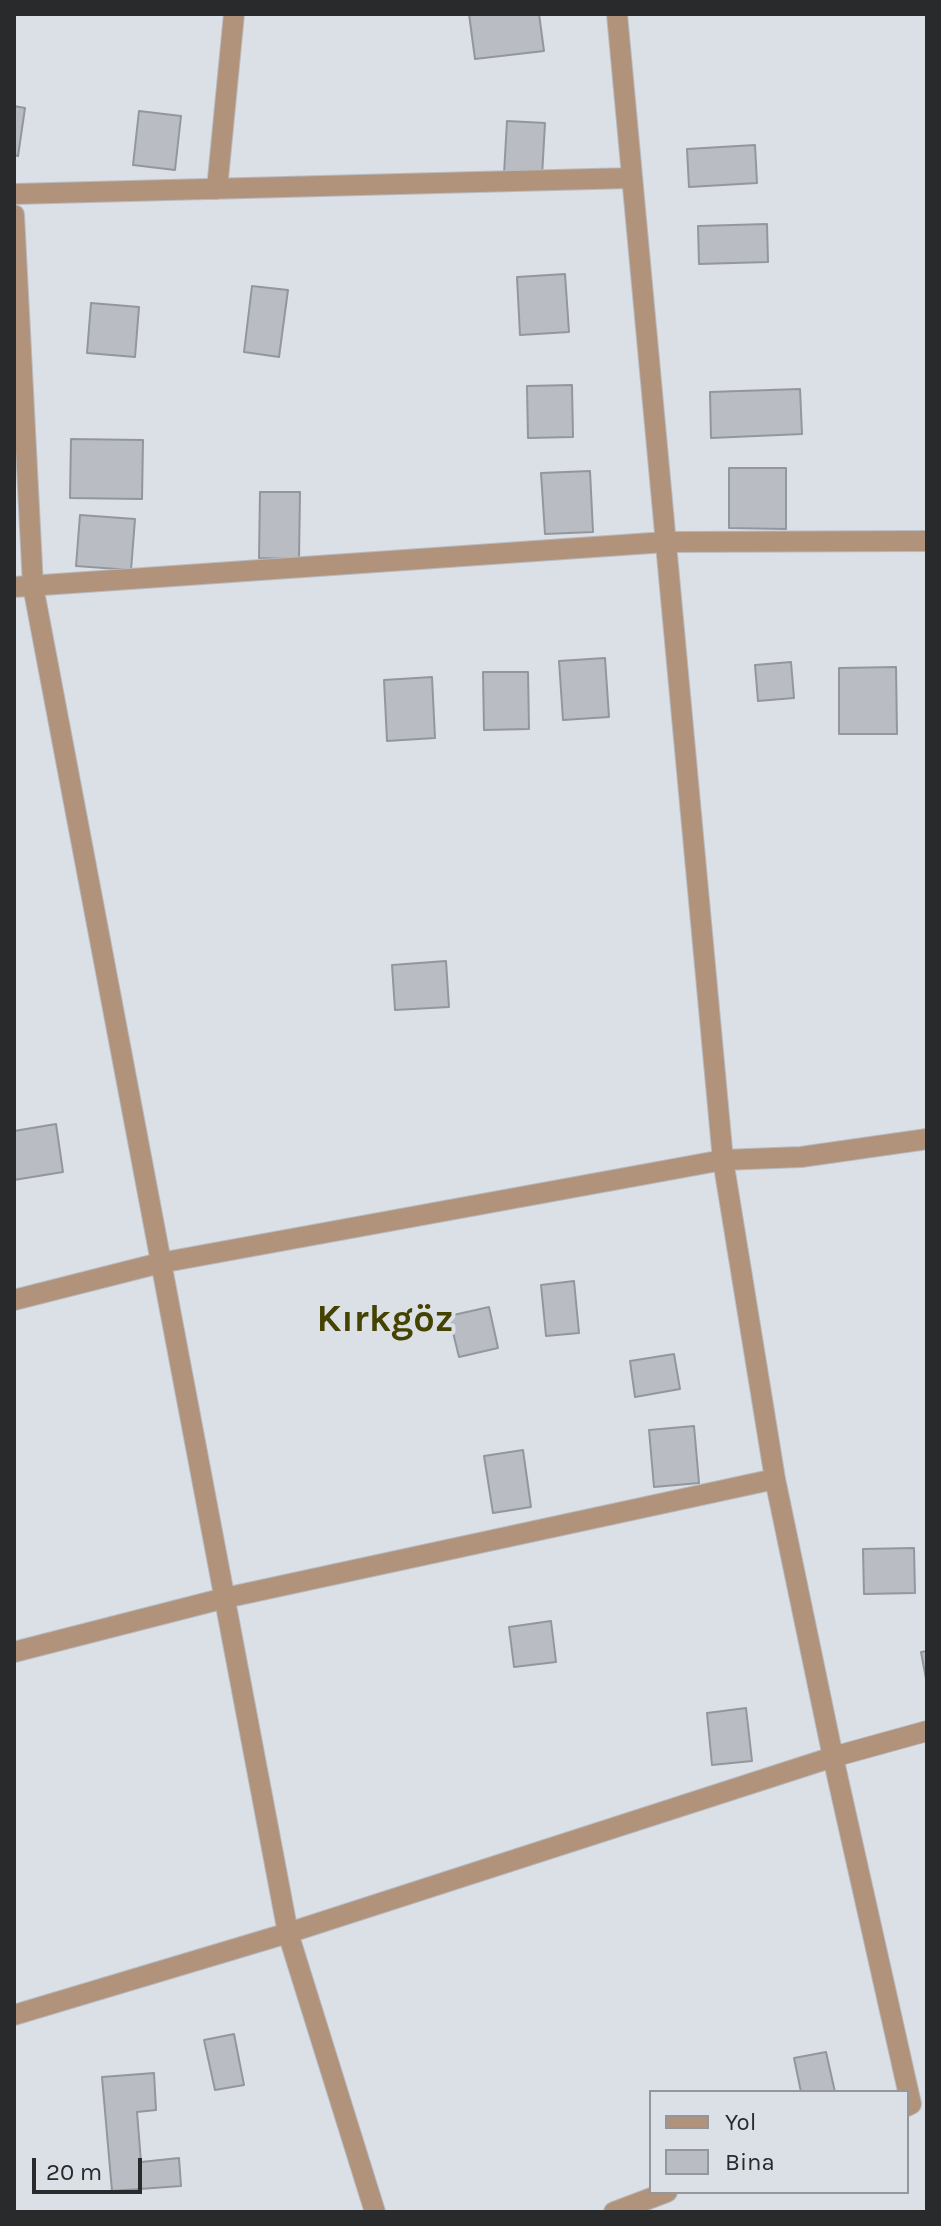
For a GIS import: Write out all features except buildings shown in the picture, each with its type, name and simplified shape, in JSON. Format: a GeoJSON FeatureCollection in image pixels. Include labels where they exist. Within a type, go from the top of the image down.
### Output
{"type":"FeatureCollection","features":[{"type":"Feature","properties":{"kind":"street"},"geometry":{"type":"LineString","coordinates":[[217,189],[234,14]]}},
{"type":"Feature","properties":{"kind":"street"},"geometry":{"type":"LineString","coordinates":[[617,14],[723,1160],[775,1479],[908,2090]]}},
{"type":"Feature","properties":{"kind":"street"},"geometry":{"type":"LineString","coordinates":[[14,194],[631,178]]}},
{"type":"Feature","properties":{"kind":"street"},"geometry":{"type":"LineString","coordinates":[[14,215],[24,587],[160,1263],[288,1933],[375,2212]]}},
{"type":"Feature","properties":{"kind":"street"},"geometry":{"type":"LineString","coordinates":[[24,587],[666,542],[927,541]]}},
{"type":"Feature","properties":{"kind":"street"},"geometry":{"type":"LineString","coordinates":[[14,1300],[160,1263],[723,1160],[801,1157],[927,1139]]}},
{"type":"Feature","properties":{"kind":"street"},"geometry":{"type":"LineString","coordinates":[[14,1652],[225,1598],[775,1479]]}},
{"type":"Feature","properties":{"kind":"street"},"geometry":{"type":"LineString","coordinates":[[14,2015],[288,1933],[833,1757],[927,1731]]}},
{"type":"Feature","properties":{"kind":"street"},"geometry":{"type":"LineString","coordinates":[[614,2212],[662,2194]]}},
{"type":"Feature","properties":{"kind":"district","name":"Kırkgöz"},"geometry":{"type":"Point","coordinates":[385,1320]}}]}
